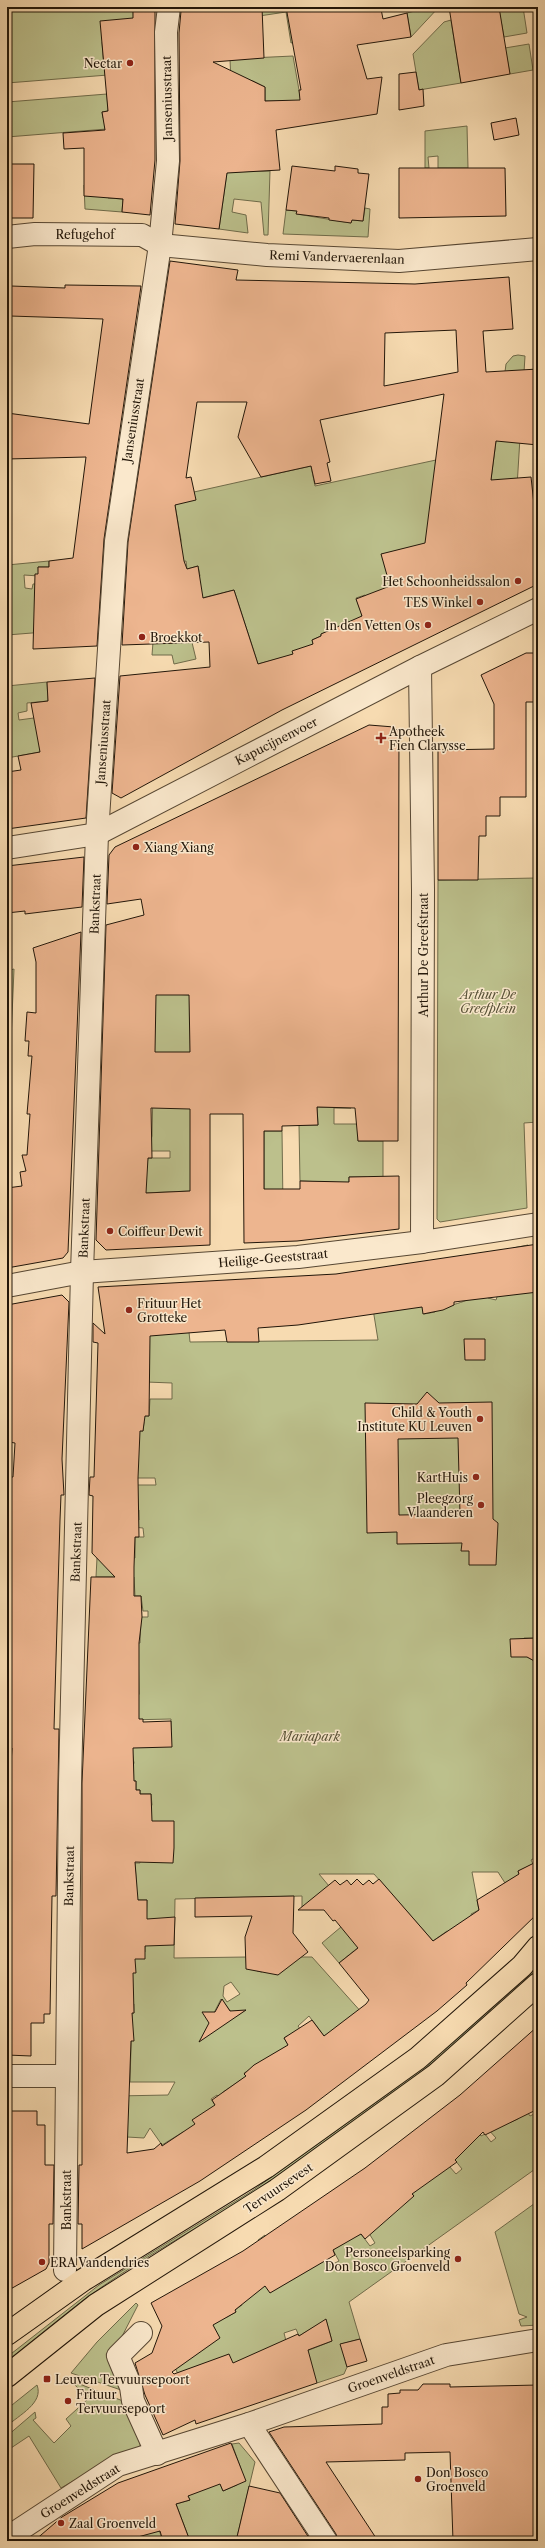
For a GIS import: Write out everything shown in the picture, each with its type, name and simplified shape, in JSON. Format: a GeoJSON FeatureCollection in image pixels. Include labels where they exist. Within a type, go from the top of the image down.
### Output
{"type":"FeatureCollection","features":[{"type":"Feature","properties":{"kind":"main road","name":"Tervuursevest"},"geometry":{"type":"LineString","coordinates":[[7,2334],[83,2280],[266,2167],[410,2064],[522,1966],[538,1947]]}},
{"type":"Feature","properties":{"kind":"main road","name":"Tervuursevest"},"geometry":{"type":"LineString","coordinates":[[7,2376],[96,2305],[278,2190],[436,2075],[538,1984]]}},
{"type":"Feature","properties":{"kind":"street","name":"Janseniusstraat"},"geometry":{"type":"LineString","coordinates":[[97,834],[116,541],[160,245],[168,161],[166,32],[169,7]]}},
{"type":"Feature","properties":{"kind":"street","name":"Refugehof"},"geometry":{"type":"LineString","coordinates":[[7,237],[35,234],[142,235],[160,245]]}},
{"type":"Feature","properties":{"kind":"street","name":"Remi Vandervaerenlaan"},"geometry":{"type":"LineString","coordinates":[[160,245],[267,255],[399,261],[538,249]]}},
{"type":"Feature","properties":{"kind":"street","name":"Kapucijnenvoer"},"geometry":{"type":"LineString","coordinates":[[7,848],[97,834],[420,667],[538,609]]}},
{"type":"Feature","properties":{"kind":"street","name":"Arthur De Greefstraat"},"geometry":{"type":"LineString","coordinates":[[420,667],[423,890],[422,1242]]}},
{"type":"Feature","properties":{"kind":"street","name":"Bankstraat"},"geometry":{"type":"LineString","coordinates":[[66,2262],[70,1783],[82,1272],[97,834]]}},
{"type":"Feature","properties":{"kind":"street","name":"Heilige-Geeststraat"},"geometry":{"type":"LineString","coordinates":[[7,1286],[82,1272],[298,1257],[422,1242],[538,1224]]}},
{"type":"Feature","properties":{"kind":"street"},"geometry":{"type":"LineString","coordinates":[[7,2076],[67,2076]]}},
{"type":"Feature","properties":{"kind":"street"},"geometry":{"type":"LineString","coordinates":[[141,2333],[118,2356],[131,2387],[133,2401],[157,2454]]}},
{"type":"Feature","properties":{"kind":"street","name":"Groenveldstraat"},"geometry":{"type":"LineString","coordinates":[[7,2538],[118,2465],[249,2424],[446,2355],[538,2340]]}},
{"type":"Feature","properties":{"kind":"street"},"geometry":{"type":"LineString","coordinates":[[249,2424],[326,2541]]}},
{"type":"Feature","properties":{"kind":"green space"},"geometry":{"type":"Polygon","coordinates":[[[7,7],[133,7],[134,31],[102,42],[104,68],[108,68],[108,75],[7,83],[7,7]]]}},
{"type":"Feature","properties":{"kind":"green space"},"geometry":{"type":"Polygon","coordinates":[[[258,7],[314,7],[318,36],[291,43],[286,12],[259,16],[258,7]]]}},
{"type":"Feature","properties":{"kind":"green space"},"geometry":{"type":"Polygon","coordinates":[[[430,7],[439,7],[411,37],[407,13],[430,7]]]}},
{"type":"Feature","properties":{"kind":"green space"},"geometry":{"type":"Polygon","coordinates":[[[523,7],[527,33],[504,37],[499,10],[523,7]]]}},
{"type":"Feature","properties":{"kind":"green space"},"geometry":{"type":"Polygon","coordinates":[[[451,20],[461,83],[419,90],[413,54],[444,22],[451,20]]]}},
{"type":"Feature","properties":{"kind":"green space"},"geometry":{"type":"Polygon","coordinates":[[[529,44],[533,70],[510,74],[505,48],[529,44]]]}},
{"type":"Feature","properties":{"kind":"green space"},"geometry":{"type":"Polygon","coordinates":[[[293,56],[302,107],[283,101],[265,101],[265,87],[253,81],[231,83],[230,59],[293,56]]]}},
{"type":"Feature","properties":{"kind":"green space"},"geometry":{"type":"Polygon","coordinates":[[[107,94],[108,111],[102,112],[103,118],[119,128],[7,137],[7,102],[107,94]]]}},
{"type":"Feature","properties":{"kind":"green space"},"geometry":{"type":"Polygon","coordinates":[[[467,126],[468,168],[438,168],[438,156],[428,157],[429,168],[425,168],[425,131],[467,126]]]}},
{"type":"Feature","properties":{"kind":"green space"},"geometry":{"type":"Polygon","coordinates":[[[270,171],[268,235],[264,235],[261,202],[234,199],[232,212],[246,215],[248,233],[219,229],[227,172],[270,171]]]}},
{"type":"Feature","properties":{"kind":"green space"},"geometry":{"type":"Polygon","coordinates":[[[84,185],[109,192],[108,198],[123,199],[122,212],[85,209],[84,185]]]}},
{"type":"Feature","properties":{"kind":"green space"},"geometry":{"type":"Polygon","coordinates":[[[365,208],[370,209],[368,237],[283,234],[286,210],[297,211],[297,214],[351,223],[352,220],[363,221],[365,208]]]}},
{"type":"Feature","properties":{"kind":"green space"},"geometry":{"type":"Polygon","coordinates":[[[513,356],[525,356],[516,503],[484,533],[506,364],[513,356]]]}},
{"type":"Feature","properties":{"kind":"green space"},"geometry":{"type":"Polygon","coordinates":[[[436,460],[450,534],[371,613],[365,595],[356,598],[362,615],[359,619],[321,634],[321,636],[312,640],[315,649],[258,664],[234,590],[174,605],[200,576],[198,566],[187,569],[186,561],[178,562],[181,540],[175,505],[194,492],[311,466],[315,486],[436,460]]]}},
{"type":"Feature","properties":{"kind":"green space"},"geometry":{"type":"Polygon","coordinates":[[[49,561],[49,567],[38,567],[39,576],[24,575],[25,588],[32,589],[33,584],[56,584],[57,631],[7,635],[7,565],[49,561]]]}},
{"type":"Feature","properties":{"kind":"green space"},"geometry":{"type":"Polygon","coordinates":[[[187,622],[196,659],[174,664],[172,655],[152,655],[153,642],[187,622]]]}},
{"type":"Feature","properties":{"kind":"green space"},"geometry":{"type":"Polygon","coordinates":[[[47,682],[48,701],[27,703],[27,711],[18,713],[19,720],[41,717],[40,752],[7,758],[7,686],[47,682]]]}},
{"type":"Feature","properties":{"kind":"green space","name":"Arthur De Greefplein"},"geometry":{"type":"Polygon","coordinates":[[[534,797],[538,797],[538,1122],[524,1123],[527,1208],[440,1222],[437,1219],[438,880],[536,878],[534,797]]]}},
{"type":"Feature","properties":{"kind":"green space"},"geometry":{"type":"Polygon","coordinates":[[[14,969],[7,1136],[7,971],[14,969]]]}},
{"type":"Feature","properties":{"kind":"green space"},"geometry":{"type":"Polygon","coordinates":[[[155,993],[190,995],[191,1191],[143,1193],[148,1158],[170,1158],[170,1151],[148,1151],[152,1136],[155,993]]]}},
{"type":"Feature","properties":{"kind":"green space"},"geometry":{"type":"Polygon","coordinates":[[[317,1107],[351,1108],[334,1108],[334,1124],[358,1124],[358,1141],[383,1141],[383,1185],[366,1177],[349,1177],[349,1183],[300,1181],[299,1125],[318,1125],[317,1107]]]}},
{"type":"Feature","properties":{"kind":"green space"},"geometry":{"type":"Polygon","coordinates":[[[264,1131],[282,1131],[283,1208],[264,1198],[264,1131]]]}},
{"type":"Feature","properties":{"kind":"green space","name":"Mariapark"},"geometry":{"type":"Polygon","coordinates":[[[528,1245],[532,1292],[538,1292],[538,1638],[524,1638],[522,1654],[538,1663],[538,1775],[535,1778],[538,1780],[538,1856],[531,1860],[533,1864],[518,1871],[519,1875],[505,1883],[498,1872],[472,1872],[479,1910],[471,1914],[473,1918],[451,1934],[447,1931],[433,1941],[374,1874],[319,1874],[329,1886],[302,1910],[302,1896],[175,1899],[174,1958],[247,1957],[257,1971],[262,1972],[266,1957],[312,1957],[363,2014],[324,2036],[309,2016],[298,2026],[312,2045],[287,2036],[284,2038],[289,2046],[244,2073],[258,2093],[241,2080],[223,2092],[235,2110],[230,2113],[217,2095],[211,2099],[220,2113],[200,2132],[183,2132],[162,2145],[150,2128],[144,2138],[127,2137],[116,2096],[168,2095],[175,2082],[130,2082],[132,2013],[134,2013],[134,2004],[129,2004],[131,1959],[145,1952],[147,1900],[128,1900],[136,1879],[135,1863],[140,1863],[140,1821],[152,1805],[151,1794],[140,1794],[140,1790],[136,1790],[136,1781],[125,1782],[134,1763],[131,1747],[171,1730],[171,1719],[126,1720],[139,1694],[138,1643],[140,1643],[141,1617],[148,1617],[148,1611],[143,1611],[141,1596],[135,1596],[134,1577],[96,1577],[97,1558],[135,1558],[135,1537],[144,1537],[143,1528],[122,1526],[122,1520],[139,1520],[139,1510],[132,1510],[132,1485],[156,1485],[155,1478],[132,1478],[139,1431],[143,1431],[144,1422],[132,1415],[149,1416],[150,1399],[172,1399],[172,1383],[146,1382],[143,1333],[189,1332],[190,1342],[378,1340],[373,1309],[422,1302],[424,1314],[435,1312],[434,1304],[447,1306],[487,1292],[488,1298],[496,1300],[513,1248],[528,1245]],[[231,1982],[224,1986],[223,1996],[227,2002],[240,1994],[231,1982]],[[221,1999],[209,2023],[235,2017],[221,1999]]]}},
{"type":"Feature","properties":{"kind":"green space"},"geometry":{"type":"Polygon","coordinates":[[[354,1916],[371,1937],[339,1963],[322,1943],[354,1916]]]}},
{"type":"Feature","properties":{"kind":"green space"},"geometry":{"type":"Polygon","coordinates":[[[538,1963],[538,1968],[506,1999],[438,2058],[367,2114],[257,2191],[132,2267],[101,2288],[7,2361],[7,2357],[99,2285],[252,2191],[393,2090],[488,2011],[538,1963]]]}},
{"type":"Feature","properties":{"kind":"green space"},"geometry":{"type":"Polygon","coordinates":[[[517,2097],[530,2116],[538,2112],[538,2167],[349,2302],[360,2339],[341,2344],[347,2367],[344,2374],[317,2383],[299,2354],[332,2341],[326,2320],[299,2336],[296,2329],[284,2333],[286,2341],[185,2388],[174,2366],[184,2326],[227,2317],[236,2312],[235,2310],[242,2305],[237,2296],[264,2250],[258,2240],[265,2235],[294,2279],[323,2252],[331,2265],[339,2261],[333,2250],[358,2230],[370,2246],[375,2243],[362,2222],[414,2196],[399,2174],[449,2166],[456,2174],[462,2169],[451,2155],[471,2123],[481,2136],[485,2134],[491,2142],[496,2138],[487,2128],[506,2113],[511,2122],[518,2119],[508,2103],[517,2097]]]}},
{"type":"Feature","properties":{"kind":"green space"},"geometry":{"type":"Polygon","coordinates":[[[538,2201],[538,2325],[521,2326],[519,2320],[527,2317],[519,2314],[495,2232],[538,2201]]]}},
{"type":"Feature","properties":{"kind":"green space"},"geometry":{"type":"Polygon","coordinates":[[[136,2303],[138,2305],[112,2356],[124,2391],[71,2373],[97,2342],[136,2303]]]}},
{"type":"Feature","properties":{"kind":"green space"},"geometry":{"type":"Polygon","coordinates":[[[77,2383],[123,2401],[141,2441],[139,2450],[99,2466],[61,2488],[29,2436],[11,2448],[7,2447],[7,2436],[35,2412],[36,2418],[33,2420],[54,2443],[71,2426],[66,2419],[88,2399],[75,2385],[77,2383]]]}},
{"type":"Feature","properties":{"kind":"green space"},"geometry":{"type":"Polygon","coordinates":[[[37,2385],[37,2397],[34,2403],[7,2426],[7,2409],[37,2385]]]}},
{"type":"Feature","properties":{"kind":"green space"},"geometry":{"type":"Polygon","coordinates":[[[239,2443],[255,2462],[237,2537],[252,2541],[190,2541],[176,2504],[190,2500],[188,2496],[218,2478],[223,2491],[237,2485],[241,2469],[232,2444],[239,2443]]]}},
{"type":"Feature","properties":{"kind":"green space"},"geometry":{"type":"Polygon","coordinates":[[[159,2530],[163,2541],[122,2541],[159,2530]]]}},
{"type":"Feature","properties":{"kind":"building"},"geometry":{"type":"Polygon","coordinates":[[[133,7],[155,7],[155,160],[150,215],[122,212],[123,199],[84,196],[84,148],[64,149],[63,133],[105,130],[102,112],[108,111],[100,21],[133,18],[133,7]]]}},
{"type":"Feature","properties":{"kind":"building"},"geometry":{"type":"Polygon","coordinates":[[[202,7],[262,7],[264,58],[213,62],[265,87],[265,101],[300,100],[299,90],[301,90],[286,7],[381,9],[383,19],[407,13],[411,37],[357,45],[367,79],[382,77],[377,114],[276,130],[280,170],[227,173],[219,229],[175,224],[180,161],[179,33],[181,11],[202,7]]]}},
{"type":"Feature","properties":{"kind":"building"},"geometry":{"type":"Polygon","coordinates":[[[449,7],[499,7],[510,74],[461,83],[449,7]]]}},
{"type":"Feature","properties":{"kind":"building"},"geometry":{"type":"Polygon","coordinates":[[[416,72],[419,90],[423,89],[424,106],[399,110],[399,74],[416,72]]]}},
{"type":"Feature","properties":{"kind":"building"},"geometry":{"type":"Polygon","coordinates":[[[516,118],[519,135],[494,140],[491,123],[516,118]]]}},
{"type":"Feature","properties":{"kind":"building"},"geometry":{"type":"Polygon","coordinates":[[[7,164],[34,164],[33,218],[7,218],[7,164]]]}},
{"type":"Feature","properties":{"kind":"building"},"geometry":{"type":"Polygon","coordinates":[[[292,166],[335,171],[335,166],[358,169],[358,173],[369,174],[363,221],[352,220],[351,223],[329,220],[329,218],[296,214],[297,211],[286,210],[292,166]]]}},
{"type":"Feature","properties":{"kind":"building"},"geometry":{"type":"Polygon","coordinates":[[[399,168],[505,168],[506,216],[399,218],[399,168]]]}},
{"type":"Feature","properties":{"kind":"building"},"geometry":{"type":"Polygon","coordinates":[[[170,261],[238,270],[236,280],[415,284],[509,277],[513,329],[483,331],[486,372],[538,369],[538,445],[496,441],[491,480],[531,477],[538,541],[538,584],[282,710],[121,798],[112,793],[120,676],[210,667],[209,642],[122,645],[128,542],[170,261]],[[456,330],[385,333],[384,386],[458,372],[456,330]],[[444,394],[320,420],[330,462],[327,463],[331,481],[315,484],[311,466],[261,477],[238,437],[247,402],[197,402],[186,478],[191,477],[196,500],[175,505],[184,561],[187,569],[198,566],[203,598],[234,590],[258,664],[293,654],[292,651],[313,644],[312,640],[321,636],[321,634],[362,616],[356,599],[390,586],[381,554],[425,543],[444,394]]]}},
{"type":"Feature","properties":{"kind":"building"},"geometry":{"type":"Polygon","coordinates":[[[65,285],[141,286],[104,539],[97,646],[33,649],[35,574],[38,574],[38,567],[49,567],[49,561],[73,558],[86,457],[7,459],[7,413],[89,424],[103,319],[10,316],[11,286],[65,288],[65,285]]]}},
{"type":"Feature","properties":{"kind":"building"},"geometry":{"type":"Polygon","coordinates":[[[526,653],[538,653],[538,702],[526,702],[526,797],[500,797],[500,816],[486,816],[486,836],[479,836],[478,880],[438,880],[438,750],[494,749],[494,704],[481,675],[526,653]]]}},
{"type":"Feature","properties":{"kind":"building"},"geometry":{"type":"Polygon","coordinates":[[[95,678],[86,818],[7,829],[7,772],[21,770],[18,756],[40,752],[31,703],[48,701],[47,682],[95,678]]]}},
{"type":"Feature","properties":{"kind":"building"},"geometry":{"type":"Polygon","coordinates":[[[369,725],[394,727],[399,732],[398,1141],[358,1141],[355,1108],[317,1107],[318,1125],[282,1126],[282,1131],[264,1131],[264,1189],[300,1189],[300,1181],[349,1182],[349,1177],[399,1176],[399,1229],[297,1241],[244,1243],[243,1114],[210,1114],[210,1245],[106,1250],[96,1240],[106,925],[144,915],[141,899],[107,904],[109,855],[115,847],[369,725]],[[156,995],[155,1052],[190,1052],[189,995],[156,995]],[[151,1108],[152,1158],[148,1158],[146,1193],[190,1191],[190,1109],[151,1108]]]}},
{"type":"Feature","properties":{"kind":"building"},"geometry":{"type":"Polygon","coordinates":[[[84,857],[82,907],[25,914],[25,911],[7,913],[7,866],[84,857]]]}},
{"type":"Feature","properties":{"kind":"building"},"geometry":{"type":"Polygon","coordinates":[[[81,932],[68,1252],[63,1258],[7,1268],[7,1188],[22,1186],[20,1172],[26,1171],[22,1155],[27,1155],[30,1114],[27,1114],[32,1056],[28,1056],[29,1041],[25,1041],[27,1012],[36,1013],[36,962],[33,948],[81,932]]]}},
{"type":"Feature","properties":{"kind":"building"},"geometry":{"type":"Polygon","coordinates":[[[538,1244],[538,1292],[454,1302],[454,1305],[443,1310],[423,1314],[422,1307],[298,1325],[258,1328],[259,1342],[227,1342],[225,1330],[150,1336],[149,1416],[145,1416],[143,1431],[140,1431],[138,1478],[139,1537],[135,1537],[134,1567],[134,1596],[141,1596],[142,1617],[139,1643],[139,1719],[143,1719],[143,1722],[171,1721],[172,1747],[133,1748],[134,1781],[136,1781],[136,1790],[140,1790],[140,1794],[151,1794],[152,1821],[174,1821],[174,1848],[173,1863],[135,1862],[138,1900],[147,1900],[147,1919],[175,1917],[174,1945],[145,1946],[145,1959],[135,1959],[136,1973],[133,1973],[134,2013],[132,2013],[134,2041],[131,2041],[127,2153],[154,2149],[161,2143],[162,2146],[195,2124],[192,2120],[215,2105],[212,2100],[246,2076],[244,2074],[254,2065],[288,2045],[284,2038],[312,2020],[324,2036],[366,2004],[369,2000],[339,1963],[358,1948],[335,1920],[333,1921],[324,1910],[298,1910],[335,1880],[340,1885],[347,1880],[351,1885],[357,1879],[363,1885],[369,1880],[373,1884],[379,1879],[433,1941],[479,1910],[477,1900],[519,1874],[518,1871],[538,1861],[538,1913],[466,1983],[467,1985],[437,2011],[306,2110],[200,2181],[82,2249],[82,2224],[78,2224],[79,2165],[82,2165],[82,1783],[91,1577],[115,1577],[92,1553],[93,1496],[89,1495],[90,1477],[94,1477],[98,1343],[93,1342],[93,1323],[105,1334],[98,1287],[336,1274],[538,1244]]]}},
{"type":"Feature","properties":{"kind":"building"},"geometry":{"type":"Polygon","coordinates":[[[62,1295],[69,1302],[62,1459],[64,1495],[61,1495],[54,1729],[59,1729],[56,1896],[52,1896],[50,2014],[44,2014],[44,2023],[31,2023],[31,2056],[7,2055],[7,1863],[10,1863],[9,1796],[12,1748],[7,1747],[7,1570],[11,1524],[7,1524],[7,1518],[9,1477],[13,1477],[15,1443],[9,1442],[11,1348],[7,1348],[7,1305],[62,1295]]]}},
{"type":"Feature","properties":{"kind":"building"},"geometry":{"type":"Polygon","coordinates":[[[464,1339],[485,1339],[485,1360],[465,1360],[464,1339]]]}},
{"type":"Feature","properties":{"kind":"building","name":"KartHuis"},"geometry":{"type":"Polygon","coordinates":[[[427,1392],[439,1403],[492,1402],[493,1519],[498,1523],[496,1565],[469,1565],[469,1551],[461,1551],[462,1543],[397,1544],[397,1532],[367,1533],[365,1403],[417,1404],[427,1392]],[[458,1438],[398,1439],[399,1515],[460,1514],[458,1438]]]}},
{"type":"Feature","properties":{"kind":"building"},"geometry":{"type":"Polygon","coordinates":[[[538,1638],[538,1663],[527,1657],[511,1657],[510,1639],[538,1638]]]}},
{"type":"Feature","properties":{"kind":"building"},"geometry":{"type":"Polygon","coordinates":[[[294,1896],[293,1933],[308,1952],[278,1975],[246,1969],[245,1937],[252,1916],[195,1917],[195,1898],[294,1896]]]}},
{"type":"Feature","properties":{"kind":"building"},"geometry":{"type":"Polygon","coordinates":[[[222,1999],[230,2011],[246,2010],[199,2042],[209,2023],[202,2012],[215,2012],[222,1999]]]}},
{"type":"Feature","properties":{"kind":"building"},"geometry":{"type":"Polygon","coordinates":[[[538,2026],[538,2109],[485,2135],[483,2132],[455,2160],[457,2162],[412,2194],[414,2196],[365,2239],[361,2234],[333,2250],[335,2255],[270,2293],[265,2286],[235,2310],[236,2312],[213,2325],[220,2338],[172,2372],[174,2374],[229,2354],[233,2363],[298,2334],[299,2336],[326,2319],[332,2341],[308,2350],[317,2383],[196,2424],[195,2420],[163,2435],[145,2395],[135,2363],[152,2353],[162,2326],[151,2303],[243,2251],[365,2168],[460,2095],[538,2026]]]}},
{"type":"Feature","properties":{"kind":"building"},"geometry":{"type":"Polygon","coordinates":[[[7,2111],[37,2111],[37,2125],[45,2125],[45,2165],[54,2165],[53,2224],[49,2224],[49,2263],[46,2269],[7,2291],[7,2111]]]}},
{"type":"Feature","properties":{"kind":"building"},"geometry":{"type":"Polygon","coordinates":[[[360,2339],[367,2361],[347,2367],[340,2344],[360,2339]]]}},
{"type":"Feature","properties":{"kind":"building","name":"Don Bosco Groenveld"},"geometry":{"type":"Polygon","coordinates":[[[423,2384],[450,2384],[450,2387],[538,2385],[538,2541],[453,2541],[450,2452],[405,2453],[405,2460],[326,2462],[378,2541],[338,2541],[336,2534],[269,2432],[284,2427],[382,2424],[382,2407],[388,2407],[388,2394],[400,2393],[400,2390],[418,2390],[423,2384]]]}},
{"type":"Feature","properties":{"kind":"building"},"geometry":{"type":"Polygon","coordinates":[[[231,2443],[246,2481],[223,2491],[220,2484],[188,2496],[190,2500],[176,2504],[190,2541],[163,2541],[160,2531],[123,2541],[34,2541],[62,2517],[118,2483],[231,2443]]]}},
{"type":"Feature","properties":{"kind":"building"},"geometry":{"type":"Polygon","coordinates":[[[249,2486],[280,2493],[311,2541],[254,2541],[237,2537],[249,2486]]]}},
{"type":"Feature","properties":{"kind":"place","name":"Nectar"},"geometry":{"type":"Point","coordinates":[130,63]}},
{"type":"Feature","properties":{"kind":"place","name":"Het Schoonheidssalon"},"geometry":{"type":"Point","coordinates":[518,581]}},
{"type":"Feature","properties":{"kind":"place","name":"TES Winkel"},"geometry":{"type":"Point","coordinates":[480,602]}},
{"type":"Feature","properties":{"kind":"place","name":"In den Vetten Os"},"geometry":{"type":"Point","coordinates":[428,625]}},
{"type":"Feature","properties":{"kind":"place","name":"Broekkot"},"geometry":{"type":"Point","coordinates":[142,637]}},
{"type":"Feature","properties":{"kind":"place","name":"Apotheek Fien Clarysse"},"geometry":{"type":"Point","coordinates":[381,738]}},
{"type":"Feature","properties":{"kind":"place","name":"Xiang Xiang"},"geometry":{"type":"Point","coordinates":[136,847]}},
{"type":"Feature","properties":{"kind":"place","name":"Coiffeur Dewit"},"geometry":{"type":"Point","coordinates":[110,1231]}},
{"type":"Feature","properties":{"kind":"place","name":"Frituur Het Grotteke"},"geometry":{"type":"Point","coordinates":[129,1310]}},
{"type":"Feature","properties":{"kind":"place","name":"Child & Youth Institute KU Leuven"},"geometry":{"type":"Point","coordinates":[480,1419]}},
{"type":"Feature","properties":{"kind":"place","name":"KartHuis"},"geometry":{"type":"Point","coordinates":[476,1477]}},
{"type":"Feature","properties":{"kind":"place","name":"Pleegzorg Vlaanderen"},"geometry":{"type":"Point","coordinates":[481,1505]}},
{"type":"Feature","properties":{"kind":"place","name":"Personeelsparking Don Bosco Groenveld"},"geometry":{"type":"Point","coordinates":[458,2259]}},
{"type":"Feature","properties":{"kind":"place","name":"ERA Vandendries"},"geometry":{"type":"Point","coordinates":[42,2262]}},
{"type":"Feature","properties":{"kind":"place","name":"Leuven Tervuursepoort"},"geometry":{"type":"Point","coordinates":[47,2379]}},
{"type":"Feature","properties":{"kind":"place","name":"Frituur Tervuursepoort"},"geometry":{"type":"Point","coordinates":[68,2401]}},
{"type":"Feature","properties":{"kind":"place","name":"Don Bosco Groenveld"},"geometry":{"type":"Point","coordinates":[418,2479]}},
{"type":"Feature","properties":{"kind":"place","name":"Zaal Groenveld"},"geometry":{"type":"Point","coordinates":[61,2523]}}]}
